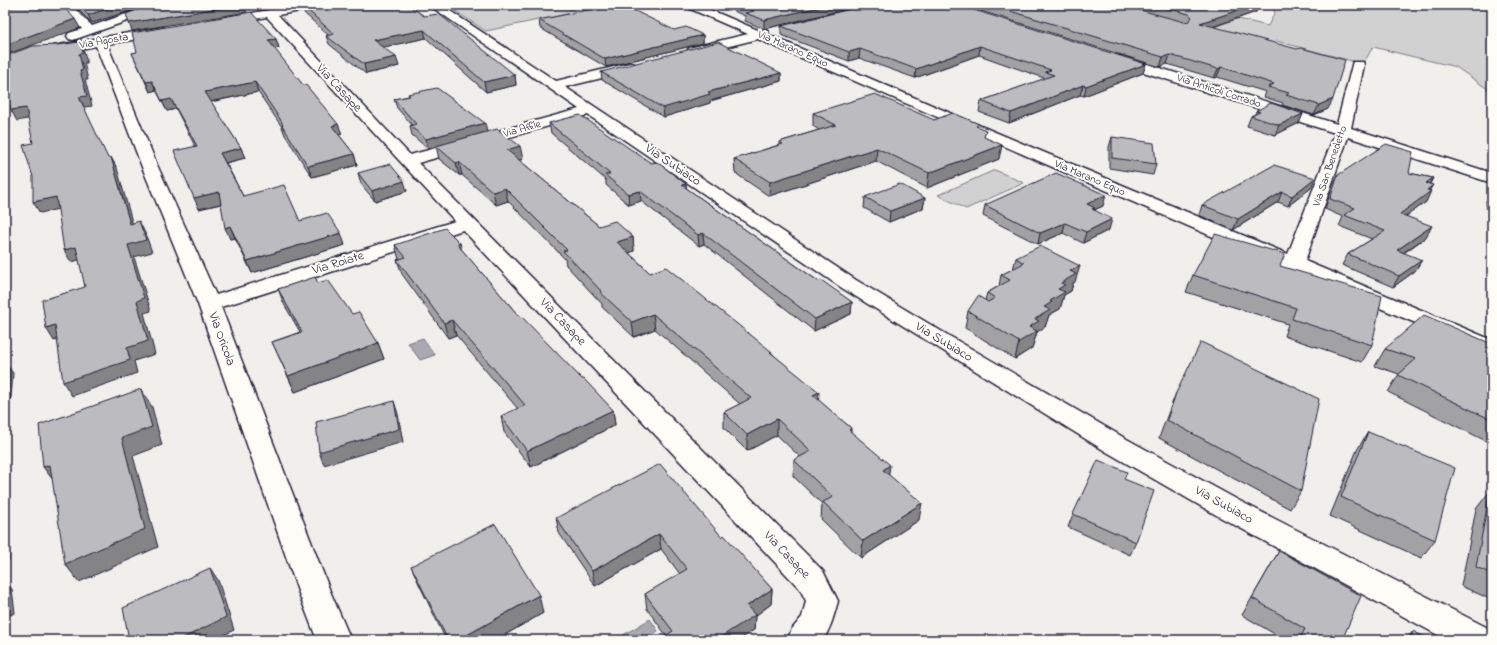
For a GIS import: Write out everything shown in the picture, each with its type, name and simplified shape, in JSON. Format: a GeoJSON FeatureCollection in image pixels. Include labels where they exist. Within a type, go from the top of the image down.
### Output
{"type":"FeatureCollection","features":[{"type":"Feature","properties":{"kind":"street"},"geometry":{"type":"LineString","coordinates":[[65,5],[95,36]]}},
{"type":"Feature","properties":{"kind":"street"},"geometry":{"type":"LineString","coordinates":[[40,49],[95,36],[163,5]]}},
{"type":"Feature","properties":{"kind":"street"},"geometry":{"type":"LineString","coordinates":[[216,22],[317,5]]}},
{"type":"Feature","properties":{"kind":"street","name":"Via Subiaco"},"geometry":{"type":"LineString","coordinates":[[434,5],[849,284],[1013,384],[1114,444],[1228,508],[1478,640]]}},
{"type":"Feature","properties":{"kind":"street","name":"Via Marano Equo"},"geometry":{"type":"LineString","coordinates":[[690,5],[767,33],[966,125],[1492,348]]}},
{"type":"Feature","properties":{"kind":"street","name":"Via Casape"},"geometry":{"type":"LineString","coordinates":[[270,13],[407,161],[812,580],[822,601],[816,623],[804,640]]}},
{"type":"Feature","properties":{"kind":"street","name":"Via Agosta"},"geometry":{"type":"LineString","coordinates":[[95,36],[178,29]]}},
{"type":"Feature","properties":{"kind":"street"},"geometry":{"type":"LineString","coordinates":[[684,53],[767,33]]}},
{"type":"Feature","properties":{"kind":"street","name":"Via Oricola"},"geometry":{"type":"LineString","coordinates":[[95,36],[209,304],[314,591],[334,640]]}},
{"type":"Feature","properties":{"kind":"street","name":"Via Anticoli Corrado"},"geometry":{"type":"LineString","coordinates":[[1103,55],[1492,178]]}},
{"type":"Feature","properties":{"kind":"street"},"geometry":{"type":"LineString","coordinates":[[555,85],[638,64]]}},
{"type":"Feature","properties":{"kind":"street","name":"Via San Benedetto"},"geometry":{"type":"LineString","coordinates":[[1294,265],[1343,131],[1358,65]]}},
{"type":"Feature","properties":{"kind":"street","name":"Via Affile"},"geometry":{"type":"LineString","coordinates":[[407,161],[591,110]]}},
{"type":"Feature","properties":{"kind":"street","name":"Via Roiate"},"geometry":{"type":"LineString","coordinates":[[209,304],[468,223]]}},
{"type":"Feature","properties":{"kind":"shaded area"},"geometry":{"type":"Polygon","coordinates":[[[446,5],[562,5],[576,12],[486,31],[446,5]]]}},
{"type":"Feature","properties":{"kind":"shaded area"},"geometry":{"type":"Polygon","coordinates":[[[1268,5],[1492,5],[1492,92],[1456,67],[1373,47],[1363,64],[1276,41],[1268,49],[1187,27],[1222,15],[1268,26],[1275,12],[1268,5]]]}},
{"type":"Feature","properties":{"kind":"shaded area"},"geometry":{"type":"Polygon","coordinates":[[[995,170],[1024,183],[966,209],[938,195],[995,170]]]}},
{"type":"Feature","properties":{"kind":"shaded area"},"geometry":{"type":"Polygon","coordinates":[[[423,338],[435,355],[420,360],[408,343],[423,338]]]}},
{"type":"Feature","properties":{"kind":"shaded area"},"geometry":{"type":"Polygon","coordinates":[[[650,619],[658,631],[644,640],[615,640],[650,619]]]}},
{"type":"Feature","properties":{"kind":"building"},"geometry":{"type":"Polygon","coordinates":[[[5,5],[62,5],[75,19],[5,45],[5,5]]]}},
{"type":"Feature","properties":{"kind":"building"},"geometry":{"type":"Polygon","coordinates":[[[78,5],[119,5],[88,15],[78,5]]]}},
{"type":"Feature","properties":{"kind":"building"},"geometry":{"type":"Polygon","coordinates":[[[151,5],[237,5],[129,23],[126,14],[151,5]]]}},
{"type":"Feature","properties":{"kind":"building"},"geometry":{"type":"Polygon","coordinates":[[[302,5],[408,5],[424,16],[439,14],[515,75],[484,82],[424,30],[373,40],[396,57],[364,64],[326,36],[334,34],[302,5]]]}},
{"type":"Feature","properties":{"kind":"building"},"geometry":{"type":"Polygon","coordinates":[[[612,5],[623,5],[674,30],[686,27],[703,35],[605,59],[539,20],[612,5]]]}},
{"type":"Feature","properties":{"kind":"building"},"geometry":{"type":"Polygon","coordinates":[[[740,5],[828,5],[764,20],[745,13],[754,11],[740,5]]]}},
{"type":"Feature","properties":{"kind":"building"},"geometry":{"type":"Polygon","coordinates":[[[867,5],[958,5],[1146,64],[1086,86],[1083,85],[1011,113],[981,101],[1054,75],[1045,72],[1051,70],[980,46],[916,69],[860,49],[849,52],[781,26],[867,5]]]}},
{"type":"Feature","properties":{"kind":"building"},"geometry":{"type":"Polygon","coordinates":[[[990,5],[1122,5],[1184,22],[1189,21],[1192,17],[1189,14],[1156,5],[1254,5],[1200,23],[1297,49],[1301,48],[1345,60],[1333,99],[1319,105],[1286,95],[1289,93],[1268,87],[1274,84],[1221,67],[1218,69],[1170,55],[1163,57],[990,5]]]}},
{"type":"Feature","properties":{"kind":"building"},"geometry":{"type":"Polygon","coordinates":[[[251,12],[276,39],[268,40],[303,85],[306,85],[338,124],[332,126],[354,154],[308,166],[282,125],[280,119],[255,82],[205,92],[241,148],[220,153],[243,196],[284,185],[300,221],[327,213],[341,233],[247,261],[230,226],[225,228],[219,192],[194,198],[174,151],[197,146],[171,99],[162,101],[152,81],[146,82],[132,53],[137,52],[132,33],[251,12]]]}},
{"type":"Feature","properties":{"kind":"building"},"geometry":{"type":"Polygon","coordinates":[[[80,42],[83,53],[79,54],[83,70],[80,71],[87,96],[79,97],[108,158],[111,157],[130,224],[139,221],[146,240],[128,245],[144,298],[137,301],[148,341],[127,348],[130,360],[63,382],[55,325],[46,328],[42,300],[85,287],[76,247],[64,250],[56,197],[33,202],[33,177],[23,145],[33,143],[26,108],[11,110],[5,91],[5,56],[33,46],[80,42]]]}},
{"type":"Feature","properties":{"kind":"building"},"geometry":{"type":"Polygon","coordinates":[[[718,42],[781,73],[708,92],[710,94],[663,108],[601,72],[718,42]]]}},
{"type":"Feature","properties":{"kind":"building"},"geometry":{"type":"Polygon","coordinates":[[[437,88],[485,123],[426,139],[410,126],[416,124],[394,99],[410,96],[408,94],[437,88]]]}},
{"type":"Feature","properties":{"kind":"building"},"geometry":{"type":"Polygon","coordinates":[[[875,94],[934,120],[953,113],[979,124],[976,126],[986,130],[984,137],[1002,145],[929,173],[877,148],[770,182],[734,159],[783,144],[779,142],[836,125],[813,113],[875,94]]]}},
{"type":"Feature","properties":{"kind":"building"},"geometry":{"type":"Polygon","coordinates":[[[1271,103],[1303,114],[1279,125],[1251,116],[1260,112],[1256,111],[1271,103]]]}},
{"type":"Feature","properties":{"kind":"building"},"geometry":{"type":"Polygon","coordinates":[[[580,115],[651,163],[657,162],[686,184],[682,185],[818,281],[821,280],[852,302],[815,319],[703,233],[698,235],[640,191],[628,194],[605,175],[610,174],[549,123],[580,115]]]}},
{"type":"Feature","properties":{"kind":"building"},"geometry":{"type":"Polygon","coordinates":[[[497,129],[520,146],[507,150],[599,226],[615,221],[633,237],[617,242],[650,273],[666,267],[772,352],[770,352],[819,392],[813,395],[851,428],[849,430],[890,465],[883,470],[922,503],[863,541],[823,502],[833,497],[794,460],[811,451],[777,419],[747,435],[724,412],[751,398],[653,314],[632,322],[600,292],[602,292],[563,251],[567,250],[505,188],[493,192],[459,162],[456,163],[436,146],[497,129]]]}},
{"type":"Feature","properties":{"kind":"building"},"geometry":{"type":"Polygon","coordinates":[[[1112,137],[1154,143],[1156,164],[1112,158],[1112,137]]]}},
{"type":"Feature","properties":{"kind":"building"},"geometry":{"type":"Polygon","coordinates":[[[1386,144],[1413,152],[1409,173],[1433,178],[1426,183],[1433,185],[1427,190],[1431,191],[1400,214],[1432,226],[1397,250],[1422,260],[1399,276],[1348,254],[1385,231],[1344,215],[1355,208],[1330,199],[1338,175],[1386,144]]]}},
{"type":"Feature","properties":{"kind":"building"},"geometry":{"type":"Polygon","coordinates":[[[390,164],[404,181],[372,191],[358,173],[390,164]]]}},
{"type":"Feature","properties":{"kind":"building"},"geometry":{"type":"Polygon","coordinates":[[[1274,165],[1315,178],[1292,196],[1282,192],[1238,219],[1202,205],[1274,165]]]}},
{"type":"Feature","properties":{"kind":"building"},"geometry":{"type":"Polygon","coordinates":[[[1056,173],[1106,195],[1087,204],[1095,208],[1092,209],[1112,219],[1086,232],[1065,223],[1040,233],[985,205],[1056,173]]]}},
{"type":"Feature","properties":{"kind":"building"},"geometry":{"type":"Polygon","coordinates":[[[900,184],[925,198],[890,211],[865,197],[900,184]]]}},
{"type":"Feature","properties":{"kind":"building"},"geometry":{"type":"Polygon","coordinates":[[[445,228],[460,243],[457,244],[519,316],[521,316],[582,379],[584,379],[613,410],[527,451],[501,416],[525,405],[452,320],[444,323],[397,260],[406,257],[395,245],[445,228]]]}},
{"type":"Feature","properties":{"kind":"building"},"geometry":{"type":"Polygon","coordinates":[[[1215,234],[1285,254],[1280,266],[1382,296],[1372,345],[1292,319],[1296,308],[1193,275],[1215,234]]]}},
{"type":"Feature","properties":{"kind":"building"},"geometry":{"type":"Polygon","coordinates":[[[1040,246],[1080,266],[1070,271],[1076,274],[1061,283],[1065,285],[1058,289],[1065,292],[1050,301],[1052,302],[1044,307],[1050,310],[1035,319],[1039,321],[1029,327],[1037,331],[1019,342],[968,311],[978,296],[988,302],[995,298],[987,293],[1010,280],[1001,275],[1024,263],[1016,258],[1040,246]]]}},
{"type":"Feature","properties":{"kind":"building"},"geometry":{"type":"Polygon","coordinates":[[[315,277],[318,283],[328,280],[352,314],[359,312],[378,343],[288,376],[272,342],[302,332],[278,289],[315,277]]]}},
{"type":"Feature","properties":{"kind":"building"},"geometry":{"type":"Polygon","coordinates":[[[1424,315],[1492,344],[1492,420],[1398,375],[1416,359],[1385,349],[1424,315]]]}},
{"type":"Feature","properties":{"kind":"building"},"geometry":{"type":"Polygon","coordinates":[[[1201,342],[1319,399],[1301,491],[1167,420],[1176,393],[1201,342]]]}},
{"type":"Feature","properties":{"kind":"building"},"geometry":{"type":"Polygon","coordinates":[[[141,389],[152,427],[122,438],[145,529],[65,564],[50,465],[43,467],[39,425],[141,389]]]}},
{"type":"Feature","properties":{"kind":"building"},"geometry":{"type":"Polygon","coordinates":[[[394,401],[399,429],[319,452],[316,422],[394,401]]]}},
{"type":"Feature","properties":{"kind":"building"},"geometry":{"type":"Polygon","coordinates":[[[1368,432],[1455,468],[1435,540],[1341,497],[1368,432]]]}},
{"type":"Feature","properties":{"kind":"building"},"geometry":{"type":"Polygon","coordinates":[[[1098,460],[1127,472],[1124,479],[1154,491],[1136,542],[1073,514],[1098,460]]]}},
{"type":"Feature","properties":{"kind":"building"},"geometry":{"type":"Polygon","coordinates":[[[660,464],[722,537],[724,535],[772,589],[747,606],[755,615],[716,640],[658,640],[673,631],[645,594],[687,569],[659,534],[592,571],[556,518],[660,464]]]}},
{"type":"Feature","properties":{"kind":"building"},"geometry":{"type":"Polygon","coordinates":[[[1490,491],[1492,492],[1492,574],[1476,567],[1490,491]]]}},
{"type":"Feature","properties":{"kind":"building"},"geometry":{"type":"Polygon","coordinates":[[[495,524],[539,595],[458,640],[448,640],[411,566],[495,524]]]}},
{"type":"Feature","properties":{"kind":"building"},"geometry":{"type":"Polygon","coordinates":[[[1279,551],[1361,596],[1342,640],[1299,640],[1305,629],[1252,598],[1279,551]]]}},
{"type":"Feature","properties":{"kind":"building"},"geometry":{"type":"Polygon","coordinates":[[[210,568],[226,617],[179,640],[129,640],[123,608],[210,568]]]}},
{"type":"Feature","properties":{"kind":"building"},"geometry":{"type":"Polygon","coordinates":[[[1413,631],[1429,640],[1410,640],[1413,631]]]}}]}
